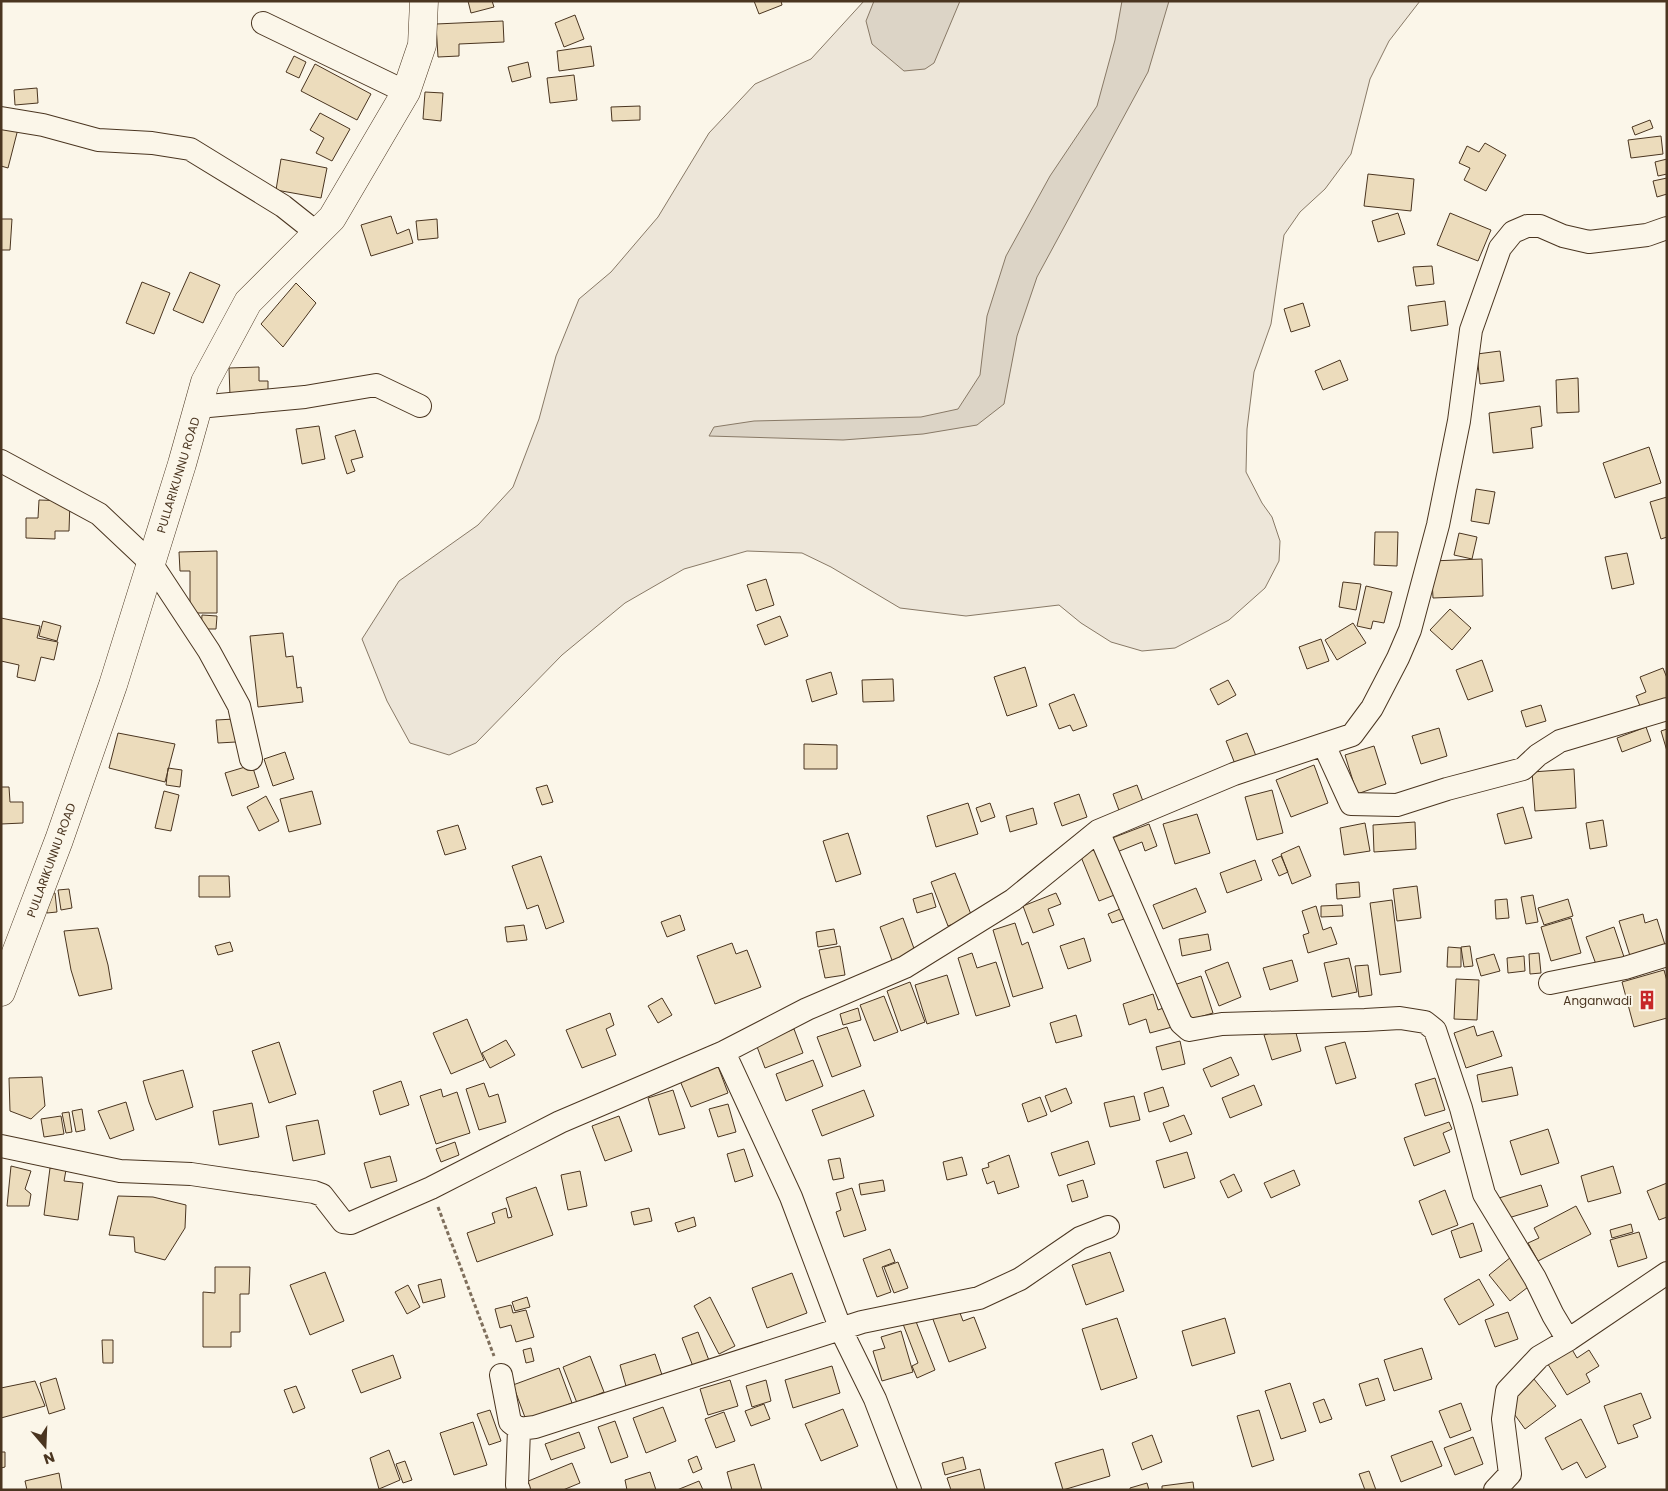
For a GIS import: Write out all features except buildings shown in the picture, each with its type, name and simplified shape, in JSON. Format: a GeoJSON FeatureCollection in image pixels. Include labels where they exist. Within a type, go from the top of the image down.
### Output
{"type":"FeatureCollection","features":[{"type":"Feature","properties":{"kind":"main road","name":"PULLARIKUNNU ROAD"},"geometry":{"type":"LineString","coordinates":[[1,992],[62,831],[113,684],[206,382],[248,302],[332,218],[406,92],[422,45],[424,1]]}},
{"type":"Feature","properties":{"kind":"street"},"geometry":{"type":"LineString","coordinates":[[262,23],[406,92]]}},
{"type":"Feature","properties":{"kind":"street"},"geometry":{"type":"LineString","coordinates":[[1,118],[42,125],[98,140],[152,143],[190,149],[283,206],[317,232]]}},
{"type":"Feature","properties":{"kind":"street"},"geometry":{"type":"LineString","coordinates":[[1,1146],[120,1171],[191,1174],[314,1192],[322,1195],[340,1219],[351,1223],[431,1188],[560,1122],[724,1052],[807,1009],[905,967],[1013,900],[1098,831],[1234,774],[1352,735],[1364,721],[1385,683],[1410,630],[1438,525],[1458,421],[1472,330],[1500,248],[1513,232],[1527,226],[1540,226],[1563,236],[1589,242],[1647,235],[1667,228]]}},
{"type":"Feature","properties":{"kind":"street"},"geometry":{"type":"LineString","coordinates":[[198,407],[305,397],[376,385],[420,406]]}},
{"type":"Feature","properties":{"kind":"street"},"geometry":{"type":"LineString","coordinates":[[1,461],[99,514],[151,564],[209,651],[239,706],[251,759]]}},
{"type":"Feature","properties":{"kind":"street"},"geometry":{"type":"LineString","coordinates":[[1324,745],[1351,804],[1397,805],[1447,789],[1523,769],[1538,755],[1560,741],[1667,709]]}},
{"type":"Feature","properties":{"kind":"street"},"geometry":{"type":"LineString","coordinates":[[1098,831],[1181,1023],[1189,1030],[1222,1024],[1400,1018],[1425,1022],[1435,1030],[1461,1108],[1484,1194],[1535,1278],[1568,1340]]}},
{"type":"Feature","properties":{"kind":"street"},"geometry":{"type":"LineString","coordinates":[[1550,983],[1625,968],[1667,955]]}},
{"type":"Feature","properties":{"kind":"street"},"geometry":{"type":"LineString","coordinates":[[724,1052],[791,1197],[841,1330],[875,1399],[910,1490]]}},
{"type":"Feature","properties":{"kind":"street"},"geometry":{"type":"LineString","coordinates":[[501,1375],[510,1422],[520,1429],[535,1427],[862,1322],[979,1298],[1020,1279],[1080,1238],[1108,1227]]}},
{"type":"Feature","properties":{"kind":"street"},"geometry":{"type":"LineString","coordinates":[[1495,1490],[1510,1474],[1502,1419],[1507,1391],[1539,1357],[1568,1340],[1667,1272]]}},
{"type":"Feature","properties":{"kind":"street"},"geometry":{"type":"LineString","coordinates":[[519,1490],[517,1485],[520,1429]]}},
{"type":"Feature","properties":{"kind":"path"},"geometry":{"type":"LineString","coordinates":[[431,1188],[501,1375]]}},
{"type":"Feature","properties":{"kind":"shaded area"},"geometry":{"type":"Polygon","coordinates":[[[864,1],[1420,1],[1389,41],[1370,79],[1351,154],[1325,189],[1300,212],[1284,235],[1271,324],[1254,372],[1247,429],[1246,472],[1262,503],[1272,517],[1280,541],[1279,561],[1265,588],[1229,620],[1175,648],[1142,651],[1111,642],[1081,623],[1059,605],[966,616],[900,608],[831,567],[802,553],[747,551],[684,569],[625,603],[562,655],[476,743],[449,755],[410,743],[387,701],[362,639],[399,581],[478,525],[513,487],[539,419],[556,356],[579,299],[611,272],[658,217],[709,133],[755,84],[811,59],[864,1]]]}},
{"type":"Feature","properties":{"kind":"shaded area"},"geometry":{"type":"Polygon","coordinates":[[[874,1],[960,1],[934,63],[925,69],[904,71],[872,44],[866,21],[874,1]]]}},
{"type":"Feature","properties":{"kind":"shaded area"},"geometry":{"type":"Polygon","coordinates":[[[1122,1],[1169,1],[1148,72],[1037,277],[1017,336],[1004,404],[977,425],[923,434],[843,440],[709,436],[714,427],[754,421],[921,417],[958,409],[980,375],[987,316],[1006,256],[1050,176],[1097,106],[1115,40],[1122,1]]]}},
{"type":"Feature","properties":{"kind":"place","name":"Anganwadi"},"geometry":{"type":"Point","coordinates":[1647,1000]}}]}
